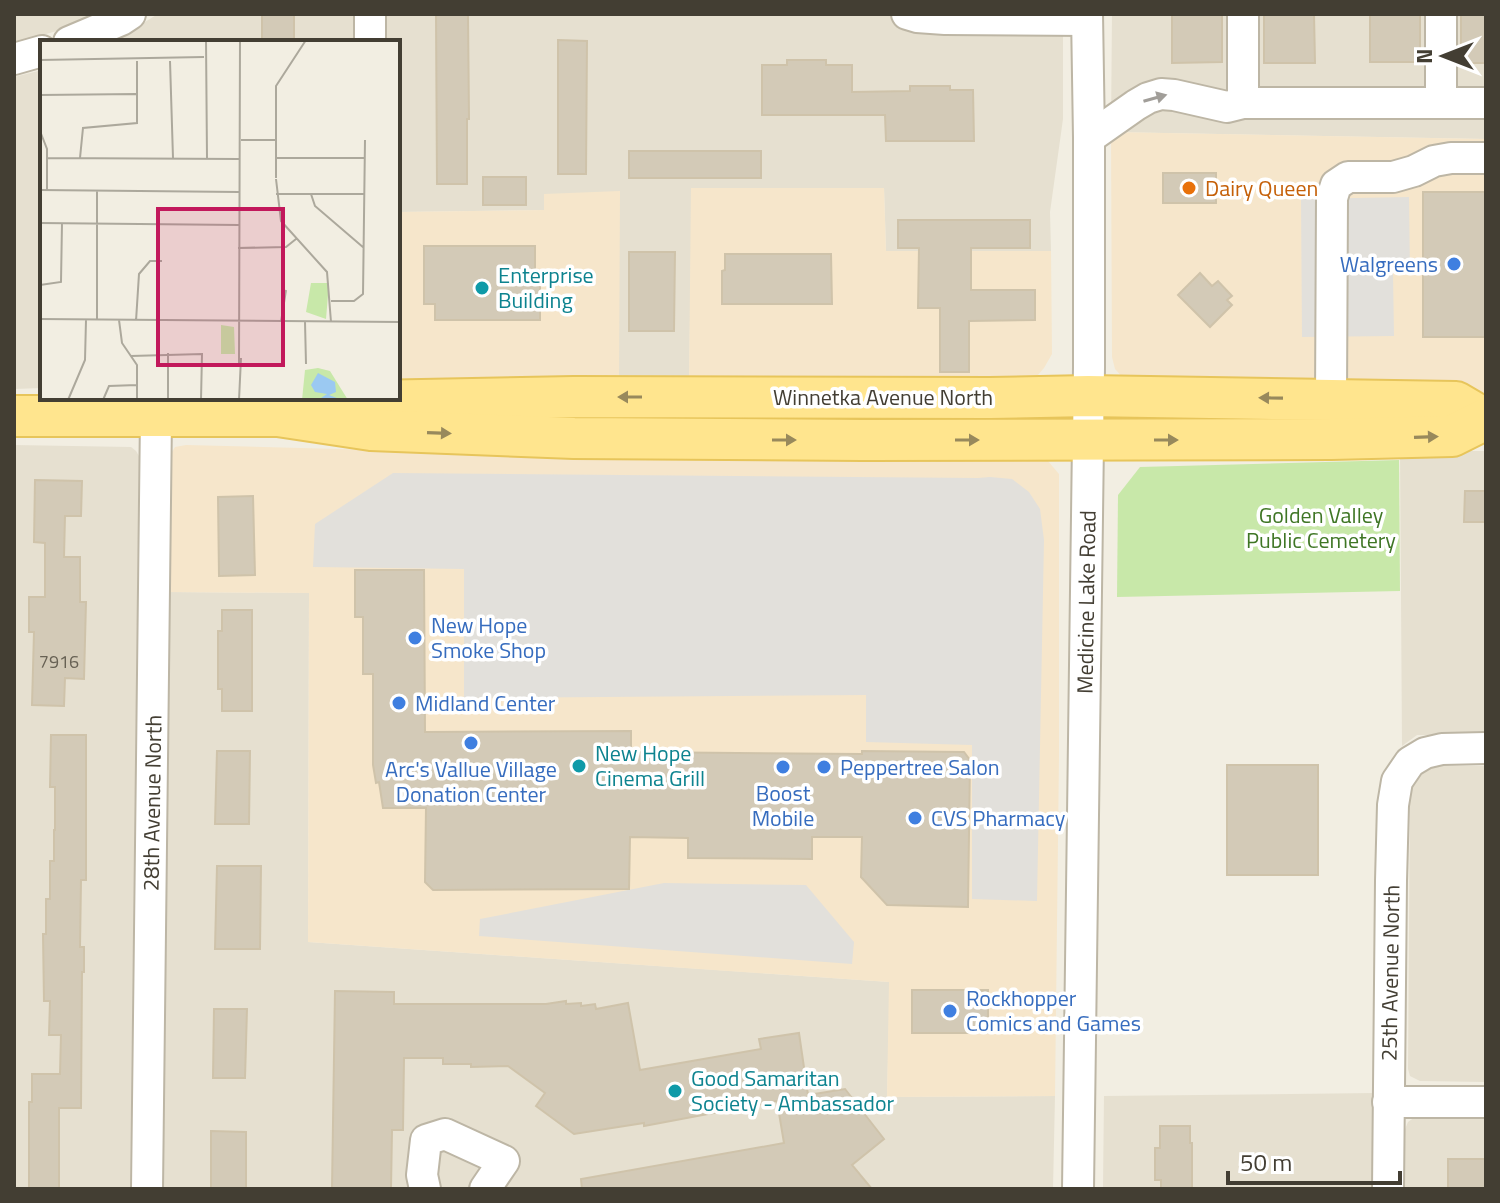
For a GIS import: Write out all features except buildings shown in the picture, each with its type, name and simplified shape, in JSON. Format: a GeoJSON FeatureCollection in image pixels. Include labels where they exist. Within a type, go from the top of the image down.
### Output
{"type":"FeatureCollection","features":[{"type":"Feature","properties":{"kind":"main road","name":"Winnetka Avenue North"},"geometry":{"type":"LineString","coordinates":[[14,416],[278,416],[574,397],[1088,396],[1456,402],[1485,419]]}},
{"type":"Feature","properties":{"kind":"main road","name":"Winnetka Avenue North"},"geometry":{"type":"LineString","coordinates":[[371,410],[574,438],[1331,439],[1452,436],[1485,419]]}},
{"type":"Feature","properties":{"kind":"street"},"geometry":{"type":"LineString","coordinates":[[74,40],[130,14]]}},
{"type":"Feature","properties":{"kind":"street"},"geometry":{"type":"LineString","coordinates":[[370,14],[370,40]]}},
{"type":"Feature","properties":{"kind":"street"},"geometry":{"type":"LineString","coordinates":[[907,14],[945,19],[1087,17]]}},
{"type":"Feature","properties":{"kind":"street"},"geometry":{"type":"LineString","coordinates":[[1243,14],[1243,103]]}},
{"type":"Feature","properties":{"kind":"street"},"geometry":{"type":"LineString","coordinates":[[1441,14],[1441,103]]}},
{"type":"Feature","properties":{"kind":"street","name":"Medicine Lake Road"},"geometry":{"type":"LineString","coordinates":[[1078,1189],[1088,440],[1087,17]]}},
{"type":"Feature","properties":{"kind":"street"},"geometry":{"type":"LineString","coordinates":[[14,59],[40,52]]}},
{"type":"Feature","properties":{"kind":"street"},"geometry":{"type":"LineString","coordinates":[[1089,138],[1136,105],[1161,94],[1227,107],[1243,103],[1486,103]]}},
{"type":"Feature","properties":{"kind":"street"},"geometry":{"type":"LineString","coordinates":[[1331,399],[1332,198],[1336,185],[1348,177],[1393,177],[1434,161],[1486,158]]}},
{"type":"Feature","properties":{"kind":"street","name":"28th Avenue North"},"geometry":{"type":"LineString","coordinates":[[147,1189],[156,416]]}},
{"type":"Feature","properties":{"kind":"street","name":"25th Avenue North"},"geometry":{"type":"LineString","coordinates":[[1388,1189],[1393,805],[1397,781],[1410,762],[1425,753],[1442,749],[1486,748]]}},
{"type":"Feature","properties":{"kind":"street"},"geometry":{"type":"LineString","coordinates":[[1388,1102],[1486,1102]]}},
{"type":"Feature","properties":{"kind":"street"},"geometry":{"type":"LineString","coordinates":[[425,1189],[422,1175],[426,1140],[445,1134],[504,1161],[485,1189]]}},
{"type":"Feature","properties":{"kind":"shaded area"},"geometry":{"type":"Polygon","coordinates":[[[14,14],[96,14],[64,29],[14,43],[14,14]]]}},
{"type":"Feature","properties":{"kind":"shaded area"},"geometry":{"type":"Polygon","coordinates":[[[158,14],[355,14],[355,40],[115,40],[158,14]]]}},
{"type":"Feature","properties":{"kind":"shaded area"},"geometry":{"type":"Polygon","coordinates":[[[383,14],[1063,14],[1063,119],[1050,212],[1051,251],[886,251],[884,188],[692,188],[689,385],[619,381],[545,194],[545,210],[400,212],[400,40],[383,40],[383,14]]]}},
{"type":"Feature","properties":{"kind":"shaded area"},"geometry":{"type":"Polygon","coordinates":[[[1112,14],[1486,14],[1486,139],[1111,132],[1112,14]]]}},
{"type":"Feature","properties":{"kind":"shaded area"},"geometry":{"type":"Polygon","coordinates":[[[40,70],[40,388],[14,389],[14,77],[40,70]]]}},
{"type":"Feature","properties":{"kind":"shaded area"},"geometry":{"type":"Polygon","coordinates":[[[1111,132],[1486,139],[1486,392],[1125,380],[1115,369],[1112,357],[1111,132]]]}},
{"type":"Feature","properties":{"kind":"shaded area"},"geometry":{"type":"Polygon","coordinates":[[[691,188],[884,188],[886,251],[1051,251],[1052,354],[1037,376],[1026,381],[689,385],[691,188]]]}},
{"type":"Feature","properties":{"kind":"shaded area"},"geometry":{"type":"Polygon","coordinates":[[[620,191],[619,381],[400,387],[400,212],[544,210],[544,194],[620,191]]]}},
{"type":"Feature","properties":{"kind":"shaded area"},"geometry":{"type":"Polygon","coordinates":[[[1409,197],[1410,272],[1393,273],[1394,336],[1302,337],[1301,199],[1409,197]]]}},
{"type":"Feature","properties":{"kind":"shaded area"},"geometry":{"type":"Polygon","coordinates":[[[14,445],[131,447],[139,456],[130,1189],[14,1189],[14,445]]]}},
{"type":"Feature","properties":{"kind":"shaded area"},"geometry":{"type":"Polygon","coordinates":[[[175,447],[486,453],[1035,455],[1048,461],[1059,474],[1055,1096],[887,1097],[889,982],[308,942],[309,593],[167,592],[169,457],[175,447]]]}},
{"type":"Feature","properties":{"kind":"shaded area"},"geometry":{"type":"Polygon","coordinates":[[[1400,451],[1486,451],[1486,735],[1417,735],[1402,746],[1400,451]]]}},
{"type":"Feature","properties":{"kind":"shaded area"},"geometry":{"type":"Polygon","coordinates":[[[393,473],[1012,479],[1029,492],[1040,509],[1044,540],[1037,901],[972,899],[972,745],[866,742],[866,695],[464,698],[464,569],[313,567],[315,524],[393,473]]]}},
{"type":"Feature","properties":{"kind":"shaded area"},"geometry":{"type":"Polygon","coordinates":[[[167,592],[309,593],[308,942],[890,982],[887,1097],[1055,1096],[1053,1189],[159,1189],[167,592]]]}},
{"type":"Feature","properties":{"kind":"shaded area"},"geometry":{"type":"Polygon","coordinates":[[[1430,766],[1486,766],[1486,1082],[1420,1081],[1410,1076],[1408,1069],[1410,788],[1414,774],[1430,766]]]}},
{"type":"Feature","properties":{"kind":"shaded area"},"geometry":{"type":"Polygon","coordinates":[[[664,883],[806,885],[854,942],[852,964],[479,936],[480,919],[664,883]]]}},
{"type":"Feature","properties":{"kind":"shaded area"},"geometry":{"type":"Polygon","coordinates":[[[1374,1093],[1374,1189],[1103,1189],[1104,1096],[1374,1093]]]}},
{"type":"Feature","properties":{"kind":"shaded area"},"geometry":{"type":"Polygon","coordinates":[[[1415,1117],[1486,1117],[1486,1189],[1403,1189],[1403,1134],[1408,1122],[1415,1117]]]}},
{"type":"Feature","properties":{"kind":"green space","name":"Golden Valley Public Cemetery"},"geometry":{"type":"Polygon","coordinates":[[[1399,460],[1400,591],[1117,597],[1118,495],[1140,467],[1399,460]]]}},
{"type":"Feature","properties":{"kind":"place","name":"Dairy Queen"},"geometry":{"type":"Point","coordinates":[1189,188]}},
{"type":"Feature","properties":{"kind":"place","name":"Walgreens"},"geometry":{"type":"Point","coordinates":[1454,264]}},
{"type":"Feature","properties":{"kind":"place","name":"Enterprise Building"},"geometry":{"type":"Point","coordinates":[482,288]}},
{"type":"Feature","properties":{"kind":"place","name":"New Hope Smoke Shop"},"geometry":{"type":"Point","coordinates":[415,638]}},
{"type":"Feature","properties":{"kind":"place","name":"Midland Center"},"geometry":{"type":"Point","coordinates":[399,703]}},
{"type":"Feature","properties":{"kind":"place","name":"Arc's Vallue Village Donation Center"},"geometry":{"type":"Point","coordinates":[471,743]}},
{"type":"Feature","properties":{"kind":"place","name":"New Hope Cinema Grill"},"geometry":{"type":"Point","coordinates":[579,766]}},
{"type":"Feature","properties":{"kind":"place","name":"Boost Mobile"},"geometry":{"type":"Point","coordinates":[783,767]}},
{"type":"Feature","properties":{"kind":"place","name":"Peppertree Salon"},"geometry":{"type":"Point","coordinates":[824,767]}},
{"type":"Feature","properties":{"kind":"place","name":"CVS Pharmacy"},"geometry":{"type":"Point","coordinates":[915,818]}},
{"type":"Feature","properties":{"kind":"place","name":"Rockhopper Comics and Games"},"geometry":{"type":"Point","coordinates":[950,1011]}},
{"type":"Feature","properties":{"kind":"place","name":"Good Samaritan Society - Ambassador"},"geometry":{"type":"Point","coordinates":[675,1091]}}]}
